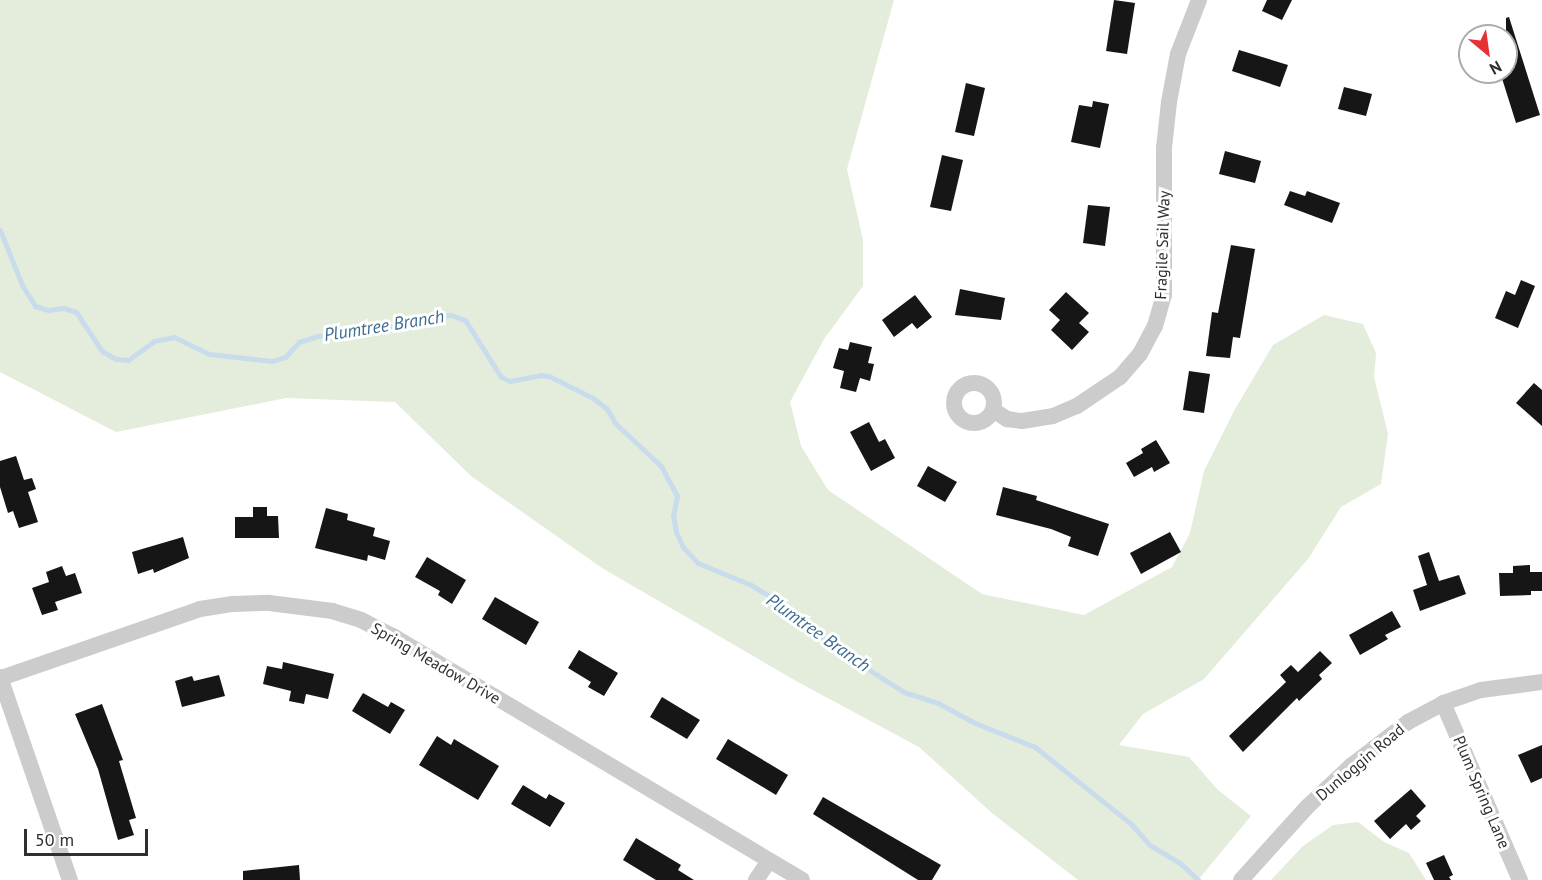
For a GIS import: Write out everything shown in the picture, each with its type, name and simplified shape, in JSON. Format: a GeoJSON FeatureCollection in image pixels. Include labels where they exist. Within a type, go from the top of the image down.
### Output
{"type":"FeatureCollection","features":[{"type":"Feature","properties":{"kind":"street","name":"Fragile Sail Way"},"geometry":{"type":"LineString","coordinates":[[993,410],[1007,419],[1022,422],[1053,416],[1077,406],[1120,377],[1140,354],[1155,326],[1164,295],[1164,148],[1169,102],[1178,54],[1199,0]]}},
{"type":"Feature","properties":{"kind":"street","name":"Spring Meadow Drive"},"geometry":{"type":"LineString","coordinates":[[0,677],[200,609],[233,604],[269,603],[332,611],[361,620],[393,636],[802,880]]}},
{"type":"Feature","properties":{"kind":"street"},"geometry":{"type":"LineString","coordinates":[[0,677],[70,880]]}},
{"type":"Feature","properties":{"kind":"street","name":"Dunloggin Road"},"geometry":{"type":"LineString","coordinates":[[1241,880],[1307,807],[1352,765],[1408,722],[1443,704],[1481,690],[1542,682]]}},
{"type":"Feature","properties":{"kind":"street","name":"Plum Spring Lane"},"geometry":{"type":"LineString","coordinates":[[1443,704],[1520,880]]}},
{"type":"Feature","properties":{"kind":"street"},"geometry":{"type":"LineString","coordinates":[[756,880],[769,861]]}},
{"type":"Feature","properties":{"kind":"green space"},"geometry":{"type":"Polygon","coordinates":[[[0,0],[894,0],[847,169],[863,240],[863,286],[824,339],[790,402],[801,446],[828,490],[982,594],[1084,615],[1172,567],[1190,533],[1204,471],[1235,409],[1273,345],[1324,315],[1363,324],[1376,353],[1374,377],[1388,434],[1381,484],[1341,507],[1308,559],[1204,679],[1143,714],[1119,745],[1189,757],[1218,790],[1251,816],[1198,880],[1078,880],[992,813],[919,747],[796,681],[602,568],[471,476],[395,402],[286,398],[116,432],[0,372],[0,0]]]}},
{"type":"Feature","properties":{"kind":"green space"},"geometry":{"type":"Polygon","coordinates":[[[1358,822],[1384,842],[1409,853],[1426,880],[1271,880],[1303,846],[1333,825],[1358,822]]]}},
{"type":"Feature","properties":{"kind":"building"},"geometry":{"type":"Polygon","coordinates":[[[1114,0],[1135,3],[1127,54],[1106,51],[1114,0]]]}},
{"type":"Feature","properties":{"kind":"building"},"geometry":{"type":"Polygon","coordinates":[[[1267,0],[1292,0],[1282,20],[1262,11],[1267,0]]]}},
{"type":"Feature","properties":{"kind":"building"},"geometry":{"type":"Polygon","coordinates":[[[1509,17],[1511,24],[1506,24],[1506,18],[1509,17]]]}},
{"type":"Feature","properties":{"kind":"building"},"geometry":{"type":"Polygon","coordinates":[[[1518,45],[1540,115],[1516,123],[1504,84],[1518,84],[1518,45]]]}},
{"type":"Feature","properties":{"kind":"building"},"geometry":{"type":"Polygon","coordinates":[[[1239,50],[1288,65],[1280,87],[1232,71],[1239,50]]]}},
{"type":"Feature","properties":{"kind":"building"},"geometry":{"type":"Polygon","coordinates":[[[966,83],[985,88],[974,136],[955,132],[966,83]]]}},
{"type":"Feature","properties":{"kind":"building"},"geometry":{"type":"Polygon","coordinates":[[[1344,87],[1372,94],[1366,116],[1338,109],[1344,87]]]}},
{"type":"Feature","properties":{"kind":"building"},"geometry":{"type":"Polygon","coordinates":[[[1093,101],[1109,104],[1100,148],[1071,142],[1079,105],[1092,107],[1093,101]]]}},
{"type":"Feature","properties":{"kind":"building"},"geometry":{"type":"Polygon","coordinates":[[[1225,151],[1261,161],[1255,183],[1219,174],[1225,151]]]}},
{"type":"Feature","properties":{"kind":"building"},"geometry":{"type":"Polygon","coordinates":[[[942,155],[963,160],[951,211],[930,207],[942,155]]]}},
{"type":"Feature","properties":{"kind":"building"},"geometry":{"type":"Polygon","coordinates":[[[1290,191],[1305,196],[1307,191],[1340,203],[1332,223],[1284,205],[1290,191]]]}},
{"type":"Feature","properties":{"kind":"building"},"geometry":{"type":"Polygon","coordinates":[[[1088,205],[1110,207],[1105,246],[1083,243],[1088,205]]]}},
{"type":"Feature","properties":{"kind":"building"},"geometry":{"type":"Polygon","coordinates":[[[1231,245],[1255,249],[1240,338],[1233,337],[1230,358],[1206,356],[1212,312],[1218,313],[1231,245]]]}},
{"type":"Feature","properties":{"kind":"building"},"geometry":{"type":"Polygon","coordinates":[[[1521,280],[1535,286],[1518,328],[1495,318],[1506,291],[1515,295],[1521,280]]]}},
{"type":"Feature","properties":{"kind":"building"},"geometry":{"type":"Polygon","coordinates":[[[960,289],[1005,298],[1001,320],[955,315],[960,289]]]}},
{"type":"Feature","properties":{"kind":"building"},"geometry":{"type":"Polygon","coordinates":[[[1066,292],[1089,313],[1079,323],[1089,332],[1072,350],[1051,330],[1060,320],[1049,310],[1066,292]]]}},
{"type":"Feature","properties":{"kind":"building"},"geometry":{"type":"Polygon","coordinates":[[[915,295],[932,317],[917,329],[912,323],[894,337],[882,320],[915,295]]]}},
{"type":"Feature","properties":{"kind":"building"},"geometry":{"type":"Polygon","coordinates":[[[850,342],[872,347],[868,363],[874,364],[870,381],[860,378],[856,392],[840,388],[844,371],[833,368],[839,348],[848,350],[850,342]]]}},
{"type":"Feature","properties":{"kind":"building"},"geometry":{"type":"Polygon","coordinates":[[[1189,371],[1210,374],[1204,413],[1183,410],[1189,371]]]}},
{"type":"Feature","properties":{"kind":"building"},"geometry":{"type":"Polygon","coordinates":[[[1534,383],[1542,390],[1542,426],[1516,403],[1534,383]]]}},
{"type":"Feature","properties":{"kind":"building"},"geometry":{"type":"Polygon","coordinates":[[[869,422],[879,442],[885,439],[895,458],[871,471],[850,432],[869,422]]]}},
{"type":"Feature","properties":{"kind":"building"},"geometry":{"type":"Polygon","coordinates":[[[1156,440],[1170,463],[1154,472],[1152,467],[1134,477],[1126,463],[1143,453],[1141,449],[1156,440]]]}},
{"type":"Feature","properties":{"kind":"building"},"geometry":{"type":"Polygon","coordinates":[[[16,456],[24,480],[32,478],[36,489],[28,492],[38,522],[19,528],[13,511],[8,513],[0,487],[0,461],[16,456]]]}},
{"type":"Feature","properties":{"kind":"building"},"geometry":{"type":"Polygon","coordinates":[[[928,466],[957,482],[945,502],[917,486],[928,466]]]}},
{"type":"Feature","properties":{"kind":"building"},"geometry":{"type":"Polygon","coordinates":[[[1003,487],[1037,496],[1036,500],[1109,524],[1098,556],[1068,546],[1071,537],[1051,529],[996,515],[1003,487]]]}},
{"type":"Feature","properties":{"kind":"building"},"geometry":{"type":"Polygon","coordinates":[[[253,507],[267,507],[267,516],[278,516],[279,538],[235,538],[235,517],[253,517],[253,507]]]}},
{"type":"Feature","properties":{"kind":"building"},"geometry":{"type":"Polygon","coordinates":[[[326,508],[348,514],[347,520],[375,528],[373,536],[390,541],[385,560],[368,555],[367,561],[315,548],[326,508]]]}},
{"type":"Feature","properties":{"kind":"building"},"geometry":{"type":"Polygon","coordinates":[[[1170,532],[1181,552],[1141,574],[1130,553],[1170,532]]]}},
{"type":"Feature","properties":{"kind":"building"},"geometry":{"type":"Polygon","coordinates":[[[183,537],[189,558],[154,573],[153,569],[138,574],[132,552],[183,537]]]}},
{"type":"Feature","properties":{"kind":"building"},"geometry":{"type":"Polygon","coordinates":[[[1429,552],[1439,581],[1459,575],[1466,594],[1420,611],[1413,590],[1427,585],[1418,556],[1429,552]]]}},
{"type":"Feature","properties":{"kind":"building"},"geometry":{"type":"Polygon","coordinates":[[[427,557],[466,580],[452,604],[438,595],[440,591],[415,577],[427,557]]]}},
{"type":"Feature","properties":{"kind":"building"},"geometry":{"type":"Polygon","coordinates":[[[1530,565],[1530,572],[1542,572],[1542,591],[1531,591],[1531,595],[1500,596],[1499,573],[1513,573],[1513,566],[1530,565]]]}},
{"type":"Feature","properties":{"kind":"building"},"geometry":{"type":"Polygon","coordinates":[[[62,566],[66,576],[75,573],[82,593],[55,602],[58,610],[42,615],[32,588],[49,582],[46,572],[62,566]]]}},
{"type":"Feature","properties":{"kind":"building"},"geometry":{"type":"Polygon","coordinates":[[[495,597],[539,622],[526,645],[482,619],[495,597]]]}},
{"type":"Feature","properties":{"kind":"building"},"geometry":{"type":"Polygon","coordinates":[[[1392,611],[1401,627],[1385,635],[1388,639],[1360,655],[1349,635],[1392,611]]]}},
{"type":"Feature","properties":{"kind":"building"},"geometry":{"type":"Polygon","coordinates":[[[579,650],[618,673],[604,696],[588,687],[591,682],[568,668],[579,650]]]}},
{"type":"Feature","properties":{"kind":"building"},"geometry":{"type":"Polygon","coordinates":[[[1320,651],[1332,663],[1319,675],[1322,679],[1299,701],[1297,698],[1243,752],[1229,736],[1286,682],[1280,675],[1291,665],[1298,672],[1320,651]]]}},
{"type":"Feature","properties":{"kind":"building"},"geometry":{"type":"Polygon","coordinates":[[[283,662],[334,674],[328,699],[306,694],[304,704],[289,701],[291,691],[263,684],[267,666],[282,669],[283,662]]]}},
{"type":"Feature","properties":{"kind":"building"},"geometry":{"type":"Polygon","coordinates":[[[219,675],[225,696],[182,707],[175,681],[192,676],[194,681],[219,675]]]}},
{"type":"Feature","properties":{"kind":"building"},"geometry":{"type":"Polygon","coordinates":[[[363,693],[388,707],[391,702],[405,710],[390,734],[352,711],[363,693]]]}},
{"type":"Feature","properties":{"kind":"building"},"geometry":{"type":"Polygon","coordinates":[[[662,697],[700,720],[687,739],[650,717],[662,697]]]}},
{"type":"Feature","properties":{"kind":"building"},"geometry":{"type":"Polygon","coordinates":[[[102,704],[123,760],[119,761],[136,818],[129,820],[134,835],[118,840],[98,769],[75,714],[102,704]]]}},
{"type":"Feature","properties":{"kind":"building"},"geometry":{"type":"Polygon","coordinates":[[[437,736],[451,745],[454,739],[499,766],[478,800],[419,765],[437,736]]]}},
{"type":"Feature","properties":{"kind":"building"},"geometry":{"type":"Polygon","coordinates":[[[728,739],[788,775],[776,795],[716,759],[728,739]]]}},
{"type":"Feature","properties":{"kind":"building"},"geometry":{"type":"Polygon","coordinates":[[[1542,745],[1542,778],[1531,783],[1518,755],[1542,745]]]}},
{"type":"Feature","properties":{"kind":"building"},"geometry":{"type":"Polygon","coordinates":[[[523,785],[546,799],[549,794],[565,803],[550,827],[511,804],[523,785]]]}},
{"type":"Feature","properties":{"kind":"building"},"geometry":{"type":"Polygon","coordinates":[[[1411,789],[1426,806],[1416,816],[1421,821],[1411,830],[1406,824],[1390,839],[1374,821],[1411,789]]]}},
{"type":"Feature","properties":{"kind":"building"},"geometry":{"type":"Polygon","coordinates":[[[823,797],[941,865],[932,880],[918,880],[813,814],[823,797]]]}},
{"type":"Feature","properties":{"kind":"building"},"geometry":{"type":"Polygon","coordinates":[[[636,838],[681,865],[678,870],[694,880],[656,880],[623,860],[636,838]]]}},
{"type":"Feature","properties":{"kind":"building"},"geometry":{"type":"Polygon","coordinates":[[[1444,855],[1453,875],[1449,877],[1451,880],[1434,880],[1426,863],[1444,855]]]}},
{"type":"Feature","properties":{"kind":"building"},"geometry":{"type":"Polygon","coordinates":[[[299,865],[300,880],[243,880],[243,871],[299,865]]]}},
{"type":"Feature","properties":{"kind":"waterway","name":"Plumtree Branch"},"geometry":{"type":"LineString","coordinates":[[0,230],[22,285],[35,306],[48,310],[64,308],[76,312],[102,351],[116,359],[128,360],[154,341],[174,337],[209,354],[272,361],[285,357],[299,342],[317,336],[376,331],[428,317],[451,315],[465,320],[501,377],[510,381],[540,375],[549,376],[593,398],[607,409],[615,423],[661,466],[677,496],[673,516],[676,532],[683,547],[698,563],[751,585],[778,601],[843,653],[904,692],[938,703],[975,723],[1035,747],[1131,824],[1150,845],[1180,863],[1198,880]]}}]}
